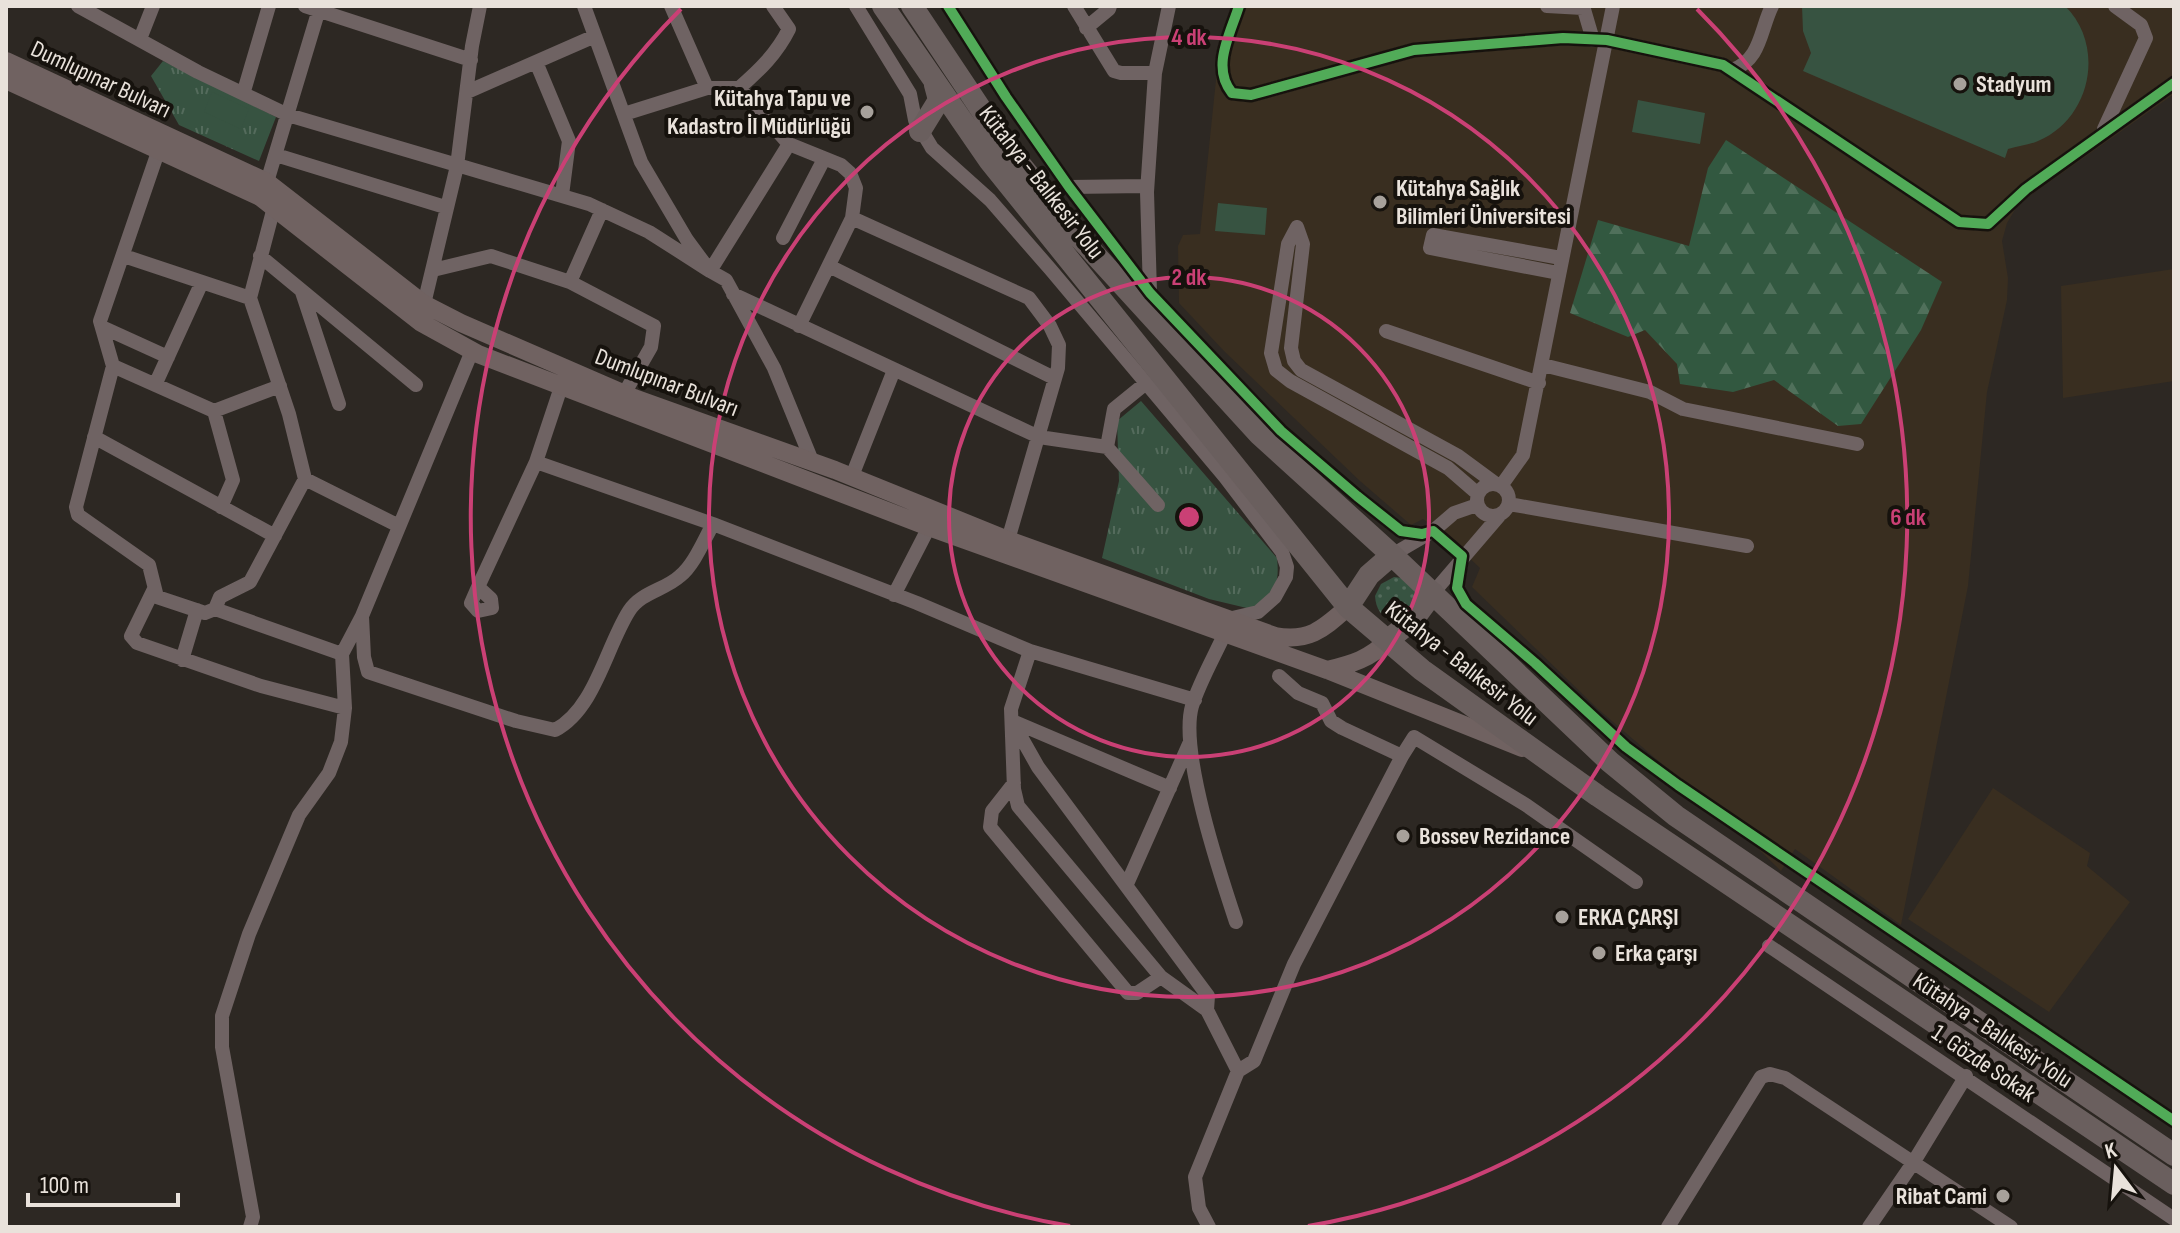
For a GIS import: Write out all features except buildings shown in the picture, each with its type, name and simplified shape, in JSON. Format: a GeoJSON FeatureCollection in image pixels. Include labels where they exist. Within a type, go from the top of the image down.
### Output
{"type":"FeatureCollection","features":[{"type":"Feature","properties":{"kind":"highway","name":"Kütahya - Balıkesir Yolu"},"geometry":{"type":"LineString","coordinates":[[883,6],[935,85],[999,172],[1348,607],[1433,679],[1539,754],[2174,1184]]}},
{"type":"Feature","properties":{"kind":"highway","name":"Kütahya - Balıkesir Yolu"},"geometry":{"type":"LineString","coordinates":[[912,6],[1006,147],[1078,236],[1259,434],[1398,551],[1433,593],[1610,762],[1676,816],[2174,1155]]}},
{"type":"Feature","properties":{"kind":"highway"},"geometry":{"type":"LineString","coordinates":[[920,131],[929,121],[939,100],[935,85]]}},
{"type":"Feature","properties":{"kind":"highway"},"geometry":{"type":"LineString","coordinates":[[1348,607],[1369,575],[1398,551]]}},
{"type":"Feature","properties":{"kind":"highway"},"geometry":{"type":"LineString","coordinates":[[1388,640],[1413,620],[1433,593]]}},
{"type":"Feature","properties":{"kind":"main road","name":"Dumlupınar Bulvarı"},"geometry":{"type":"LineString","coordinates":[[6,61],[267,182],[424,304],[461,323],[624,394],[852,476],[1226,626],[1443,718],[1539,754]]}},
{"type":"Feature","properties":{"kind":"main road","name":"Dumlupınar Bulvarı"},"geometry":{"type":"LineString","coordinates":[[10,86],[245,189],[274,207],[420,322],[472,351],[561,387],[929,527],[1226,626],[1299,639],[1319,630],[1348,607]]}},
{"type":"Feature","properties":{"kind":"main road"},"geometry":{"type":"LineString","coordinates":[[1327,670],[1355,664],[1374,654],[1388,640]]}},
{"type":"Feature","properties":{"kind":"street"},"geometry":{"type":"LineString","coordinates":[[78,6],[198,72],[244,91],[288,115],[562,195],[649,232],[726,280],[774,368],[812,461]]}},
{"type":"Feature","properties":{"kind":"street"},"geometry":{"type":"LineString","coordinates":[[140,39],[153,6]]}},
{"type":"Feature","properties":{"kind":"street"},"geometry":{"type":"LineString","coordinates":[[244,91],[269,6]]}},
{"type":"Feature","properties":{"kind":"street"},"geometry":{"type":"LineString","coordinates":[[424,304],[457,166],[480,6]]}},
{"type":"Feature","properties":{"kind":"street"},"geometry":{"type":"LineString","coordinates":[[584,6],[641,162],[687,240],[710,271]]}},
{"type":"Feature","properties":{"kind":"street"},"geometry":{"type":"LineString","coordinates":[[671,6],[707,88]]}},
{"type":"Feature","properties":{"kind":"street"},"geometry":{"type":"LineString","coordinates":[[624,114],[707,88],[739,88],[780,47],[789,29],[773,6]]}},
{"type":"Feature","properties":{"kind":"street"},"geometry":{"type":"LineString","coordinates":[[856,6],[910,94],[915,120],[932,148],[990,200],[1234,489],[1285,559],[1286,577],[1268,606],[1226,626],[1191,708],[1189,744],[1222,879],[1236,922]]}},
{"type":"Feature","properties":{"kind":"street"},"geometry":{"type":"LineString","coordinates":[[948,6],[1069,187],[1150,293],[1281,431],[1401,531],[1422,534],[1433,531]]}},
{"type":"Feature","properties":{"kind":"street"},"geometry":{"type":"LineString","coordinates":[[1074,6],[1114,71],[1155,73]]}},
{"type":"Feature","properties":{"kind":"street"},"geometry":{"type":"LineString","coordinates":[[1086,28],[1110,6]]}},
{"type":"Feature","properties":{"kind":"street"},"geometry":{"type":"LineString","coordinates":[[1150,293],[1147,186],[1155,73],[1169,6]]}},
{"type":"Feature","properties":{"kind":"street"},"geometry":{"type":"LineString","coordinates":[[1239,6],[1222,60],[1222,80],[1232,93],[1251,95],[1414,50],[1563,38],[1600,40],[1723,65],[1959,222],[1988,224],[2026,189],[2174,83]]}},
{"type":"Feature","properties":{"kind":"street"},"geometry":{"type":"LineString","coordinates":[[1547,6],[1583,7],[1600,40]]}},
{"type":"Feature","properties":{"kind":"street"},"geometry":{"type":"LineString","coordinates":[[1398,551],[1478,499],[1485,486],[1498,485],[1523,455],[1543,365],[1600,40],[1613,6]]}},
{"type":"Feature","properties":{"kind":"street"},"geometry":{"type":"LineString","coordinates":[[1732,70],[1747,63],[1754,55],[1772,6]]}},
{"type":"Feature","properties":{"kind":"street"},"geometry":{"type":"LineString","coordinates":[[2102,133],[2146,38],[2141,25],[2115,6]]}},
{"type":"Feature","properties":{"kind":"street"},"geometry":{"type":"LineString","coordinates":[[267,182],[288,115],[314,8],[471,60]]}},
{"type":"Feature","properties":{"kind":"street"},"geometry":{"type":"LineString","coordinates":[[467,92],[595,36]]}},
{"type":"Feature","properties":{"kind":"street"},"geometry":{"type":"LineString","coordinates":[[536,62],[569,141],[562,195]]}},
{"type":"Feature","properties":{"kind":"street"},"geometry":{"type":"LineString","coordinates":[[739,88],[789,144],[841,165],[850,173],[856,188],[852,218],[799,326]]}},
{"type":"Feature","properties":{"kind":"street"},"geometry":{"type":"LineString","coordinates":[[710,271],[789,144]]}},
{"type":"Feature","properties":{"kind":"street"},"geometry":{"type":"LineString","coordinates":[[158,152],[100,321],[113,366],[76,507],[78,515],[149,565],[157,597],[205,613],[215,609],[342,654]]}},
{"type":"Feature","properties":{"kind":"street"},"geometry":{"type":"LineString","coordinates":[[276,155],[445,207]]}},
{"type":"Feature","properties":{"kind":"street"},"geometry":{"type":"LineString","coordinates":[[783,238],[824,159]]}},
{"type":"Feature","properties":{"kind":"street"},"geometry":{"type":"LineString","coordinates":[[1069,187],[1147,186]]}},
{"type":"Feature","properties":{"kind":"street"},"geometry":{"type":"LineString","coordinates":[[215,609],[220,597],[250,582],[305,479],[280,386],[250,298],[274,207]]}},
{"type":"Feature","properties":{"kind":"street"},"geometry":{"type":"LineString","coordinates":[[570,282],[602,210]]}},
{"type":"Feature","properties":{"kind":"street"},"geometry":{"type":"LineString","coordinates":[[852,218],[1029,298],[1050,326],[1059,345],[1058,368],[1008,540]]}},
{"type":"Feature","properties":{"kind":"street"},"geometry":{"type":"LineString","coordinates":[[1433,593],[1462,556],[1499,516],[1509,504],[1508,494],[1458,456],[1301,370],[1294,361],[1291,348],[1303,244],[1297,227],[1288,244],[1271,353],[1276,370],[1300,387],[1448,468],[1478,499],[1488,516],[1499,516]]}},
{"type":"Feature","properties":{"kind":"street"},"geometry":{"type":"LineString","coordinates":[[1433,235],[1560,265],[1430,248],[1433,235]]}},
{"type":"Feature","properties":{"kind":"street"},"geometry":{"type":"LineString","coordinates":[[124,256],[250,298]]}},
{"type":"Feature","properties":{"kind":"street"},"geometry":{"type":"LineString","coordinates":[[260,256],[416,385]]}},
{"type":"Feature","properties":{"kind":"street"},"geometry":{"type":"LineString","coordinates":[[433,270],[491,256],[570,282],[654,326],[651,347],[624,394]]}},
{"type":"Feature","properties":{"kind":"street"},"geometry":{"type":"LineString","coordinates":[[829,266],[1054,378]]}},
{"type":"Feature","properties":{"kind":"street"},"geometry":{"type":"LineString","coordinates":[[155,385],[202,282]]}},
{"type":"Feature","properties":{"kind":"street"},"geometry":{"type":"LineString","coordinates":[[302,291],[339,404]]}},
{"type":"Feature","properties":{"kind":"street"},"geometry":{"type":"LineString","coordinates":[[733,294],[1039,437],[1107,447],[1158,505]]}},
{"type":"Feature","properties":{"kind":"street"},"geometry":{"type":"LineString","coordinates":[[102,327],[168,357]]}},
{"type":"Feature","properties":{"kind":"street"},"geometry":{"type":"LineString","coordinates":[[1386,331],[1539,383]]}},
{"type":"Feature","properties":{"kind":"street"},"geometry":{"type":"LineString","coordinates":[[250,1227],[253,1217],[222,1047],[222,1016],[249,934],[299,815],[329,773],[341,742],[345,708],[342,654],[362,616],[472,351]]}},
{"type":"Feature","properties":{"kind":"street"},"geometry":{"type":"LineString","coordinates":[[1543,365],[1650,392],[1683,409],[1857,444]]}},
{"type":"Feature","properties":{"kind":"street"},"geometry":{"type":"LineString","coordinates":[[113,366],[214,411],[280,386]]}},
{"type":"Feature","properties":{"kind":"street"},"geometry":{"type":"LineString","coordinates":[[852,476],[894,370]]}},
{"type":"Feature","properties":{"kind":"street"},"geometry":{"type":"LineString","coordinates":[[1107,447],[1114,409],[1146,383]]}},
{"type":"Feature","properties":{"kind":"street"},"geometry":{"type":"LineString","coordinates":[[478,587],[536,462],[561,387]]}},
{"type":"Feature","properties":{"kind":"street"},"geometry":{"type":"LineString","coordinates":[[214,411],[233,480],[221,507]]}},
{"type":"Feature","properties":{"kind":"street"},"geometry":{"type":"LineString","coordinates":[[94,437],[275,536]]}},
{"type":"Feature","properties":{"kind":"street"},"geometry":{"type":"LineString","coordinates":[[536,462],[713,524],[1030,651],[1195,700]]}},
{"type":"Feature","properties":{"kind":"street"},"geometry":{"type":"LineString","coordinates":[[305,479],[399,526]]}},
{"type":"Feature","properties":{"kind":"street"},"geometry":{"type":"LineString","coordinates":[[1509,504],[1747,546]]}},
{"type":"Feature","properties":{"kind":"street"},"geometry":{"type":"LineString","coordinates":[[362,616],[368,672],[516,721],[555,730],[578,712],[631,608],[646,594],[664,588],[683,574],[713,524]]}},
{"type":"Feature","properties":{"kind":"street"},"geometry":{"type":"LineString","coordinates":[[894,595],[929,527]]}},
{"type":"Feature","properties":{"kind":"street"},"geometry":{"type":"LineString","coordinates":[[1398,551],[1401,531]]}},
{"type":"Feature","properties":{"kind":"street"},"geometry":{"type":"LineString","coordinates":[[1433,531],[1462,556]]}},
{"type":"Feature","properties":{"kind":"street"},"geometry":{"type":"LineString","coordinates":[[1462,556],[1457,588],[1466,604],[1626,747],[2174,1121]]}},
{"type":"Feature","properties":{"kind":"street"},"geometry":{"type":"LineString","coordinates":[[154,589],[131,636],[137,643],[261,686],[345,708]]}},
{"type":"Feature","properties":{"kind":"street"},"geometry":{"type":"LineString","coordinates":[[182,660],[197,610]]}},
{"type":"Feature","properties":{"kind":"street"},"geometry":{"type":"LineString","coordinates":[[1030,651],[1011,709],[1018,806],[1161,977],[1207,1010],[1238,1071]]}},
{"type":"Feature","properties":{"kind":"street"},"geometry":{"type":"LineString","coordinates":[[1279,676],[1298,693],[1322,703],[1331,721],[1402,756]]}},
{"type":"Feature","properties":{"kind":"street"},"geometry":{"type":"LineString","coordinates":[[1012,721],[1170,788]]}},
{"type":"Feature","properties":{"kind":"street"},"geometry":{"type":"LineString","coordinates":[[1012,721],[1038,767],[1208,996],[1207,1010]]}},
{"type":"Feature","properties":{"kind":"street"},"geometry":{"type":"LineString","coordinates":[[1209,1227],[1199,1208],[1195,1177],[1238,1071],[1254,1061],[1294,964],[1414,737],[1526,805],[1636,882]]}},
{"type":"Feature","properties":{"kind":"street"},"geometry":{"type":"LineString","coordinates":[[1127,884],[1189,744]]}},
{"type":"Feature","properties":{"kind":"street"},"geometry":{"type":"LineString","coordinates":[[1014,783],[992,811],[990,827],[1128,993],[1137,993],[1161,977]]}},
{"type":"Feature","properties":{"kind":"street","name":"1. Gözde Sokak"},"geometry":{"type":"LineString","coordinates":[[1769,946],[2174,1219]]}},
{"type":"Feature","properties":{"kind":"street"},"geometry":{"type":"LineString","coordinates":[[1668,1227],[1761,1077],[1770,1074],[1785,1078],[2011,1227]]}},
{"type":"Feature","properties":{"kind":"street"},"geometry":{"type":"LineString","coordinates":[[1869,1227],[1913,1163],[1966,1076]]}},
{"type":"Feature","properties":{"kind":"shaded area"},"geometry":{"type":"Polygon","coordinates":[[[1235,6],[2174,6],[2174,94],[2031,195],[2016,208],[2007,223],[2002,241],[2008,278],[2007,300],[1987,392],[1968,586],[1901,925],[1795,849],[1781,871],[1741,832],[1598,709],[1472,587],[1480,568],[1443,533],[1423,519],[1411,525],[1360,481],[1224,351],[1179,303],[1178,246],[1183,235],[1200,234],[1219,51],[1235,6]]]}},
{"type":"Feature","properties":{"kind":"shaded area"},"geometry":{"type":"Polygon","coordinates":[[[2174,269],[2174,381],[2063,398],[2061,286],[2174,269]]]}},
{"type":"Feature","properties":{"kind":"shaded area"},"geometry":{"type":"Polygon","coordinates":[[[1993,788],[2090,853],[2087,866],[2130,902],[2049,1012],[1908,919],[1993,788]]]}},
{"type":"Feature","properties":{"kind":"green space","name":"Stadyum"},"geometry":{"type":"Polygon","coordinates":[[[1802,6],[2065,6],[2078,22],[2086,41],[2087,80],[2081,99],[2056,131],[2035,142],[2008,149],[2005,158],[1803,71],[1811,53],[1803,31],[1802,6]]]}},
{"type":"Feature","properties":{"kind":"green space"},"geometry":{"type":"Polygon","coordinates":[[[163,61],[276,117],[259,161],[179,125],[151,76],[163,61]]]}},
{"type":"Feature","properties":{"kind":"green space"},"geometry":{"type":"Polygon","coordinates":[[[212,92],[249,109],[241,129],[204,112],[212,92]]]}},
{"type":"Feature","properties":{"kind":"green space"},"geometry":{"type":"Polygon","coordinates":[[[1638,100],[1705,113],[1700,144],[1632,132],[1638,100]]]}},
{"type":"Feature","properties":{"kind":"green space"},"geometry":{"type":"Polygon","coordinates":[[[1726,140],[1942,282],[1921,330],[1861,424],[1838,426],[1774,380],[1733,392],[1680,384],[1677,364],[1645,330],[1628,337],[1570,313],[1598,220],[1689,246],[1708,168],[1726,140]]]}},
{"type":"Feature","properties":{"kind":"green space"},"geometry":{"type":"Polygon","coordinates":[[[1218,203],[1267,208],[1265,235],[1215,231],[1218,203]]]}},
{"type":"Feature","properties":{"kind":"green space"},"geometry":{"type":"Polygon","coordinates":[[[1141,401],[1277,558],[1274,588],[1251,609],[1209,599],[1102,558],[1119,481],[1117,421],[1141,401]]]}},
{"type":"Feature","properties":{"kind":"green space"},"geometry":{"type":"Polygon","coordinates":[[[1394,577],[1412,585],[1420,603],[1395,621],[1380,612],[1375,596],[1381,584],[1394,577]]]}},
{"type":"Feature","properties":{"kind":"cycle path"},"geometry":{"type":"LineString","coordinates":[[948,6],[1069,187],[1150,293],[1281,431],[1357,496],[1401,531],[1422,534],[1433,531],[1462,556],[1457,588],[1466,604],[1626,747],[1678,785],[2174,1121]]}},
{"type":"Feature","properties":{"kind":"cycle path"},"geometry":{"type":"LineString","coordinates":[[1239,6],[1227,39],[1223,62],[1223,73],[1232,93],[1251,95],[1414,50],[1563,38],[1607,40],[1723,65],[1959,222],[1988,224],[2026,189],[2174,83]]}},
{"type":"Feature","properties":{"kind":"place","name":"Stadyum"},"geometry":{"type":"Point","coordinates":[1960,84]}},
{"type":"Feature","properties":{"kind":"place","name":"Kütahya Tapu ve Kadastro İl Müdürlüğü"},"geometry":{"type":"Point","coordinates":[867,112]}},
{"type":"Feature","properties":{"kind":"place","name":"Kütahya Sağlık Bilimleri Üniversitesi"},"geometry":{"type":"Point","coordinates":[1380,202]}},
{"type":"Feature","properties":{"kind":"place","name":"Bossev Rezidance"},"geometry":{"type":"Point","coordinates":[1403,836]}},
{"type":"Feature","properties":{"kind":"place","name":"ERKA ÇARŞI"},"geometry":{"type":"Point","coordinates":[1562,917]}},
{"type":"Feature","properties":{"kind":"place","name":"Erka çarşı"},"geometry":{"type":"Point","coordinates":[1599,953]}},
{"type":"Feature","properties":{"kind":"place","name":"Ribat Cami"},"geometry":{"type":"Point","coordinates":[2003,1196]}}]}
